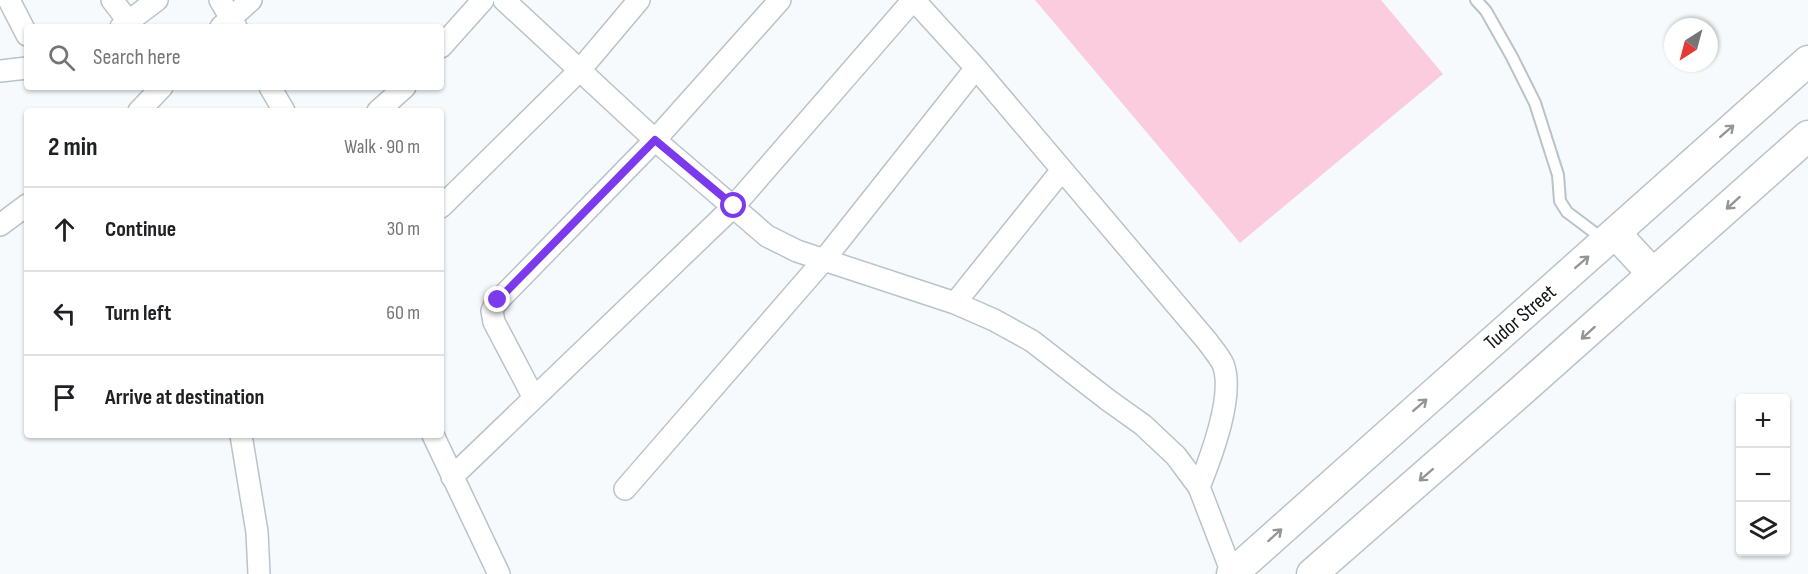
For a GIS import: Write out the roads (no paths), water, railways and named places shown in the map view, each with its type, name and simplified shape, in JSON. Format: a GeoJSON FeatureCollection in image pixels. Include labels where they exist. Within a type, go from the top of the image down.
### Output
{"type":"FeatureCollection","features":[{"type":"Feature","properties":{"kind":"street"},"geometry":{"type":"LineString","coordinates":[[9,0],[24,29]]}},
{"type":"Feature","properties":{"kind":"street"},"geometry":{"type":"LineString","coordinates":[[112,0],[124,24]]}},
{"type":"Feature","properties":{"kind":"street"},"geometry":{"type":"LineString","coordinates":[[126,24],[157,0]]}},
{"type":"Feature","properties":{"kind":"street"},"geometry":{"type":"LineString","coordinates":[[227,18],[251,0]]}},
{"type":"Feature","properties":{"kind":"street"},"geometry":{"type":"LineString","coordinates":[[444,44],[483,0]]}},
{"type":"Feature","properties":{"kind":"street"},"geometry":{"type":"LineString","coordinates":[[504,0],[655,140],[767,236],[823,261],[955,303],[994,321],[1032,341],[1143,425],[1176,456],[1199,487],[1232,574]]}},
{"type":"Feature","properties":{"kind":"street"},"geometry":{"type":"LineString","coordinates":[[444,204],[580,70],[639,0]]}},
{"type":"Feature","properties":{"kind":"street"},"geometry":{"type":"LineString","coordinates":[[534,398],[494,322],[492,311],[495,304],[655,140],[780,0]]}},
{"type":"Feature","properties":{"kind":"street"},"geometry":{"type":"LineString","coordinates":[[452,477],[734,206],[913,0],[976,68],[1207,341],[1222,364],[1226,386],[1218,432],[1199,487]]}},
{"type":"Feature","properties":{"kind":"street","name":"Tudor Street"},"geometry":{"type":"LineString","coordinates":[[1232,574],[1808,61]]}},
{"type":"Feature","properties":{"kind":"street"},"geometry":{"type":"LineString","coordinates":[[0,72],[24,68]]}},
{"type":"Feature","properties":{"kind":"street"},"geometry":{"type":"LineString","coordinates":[[625,489],[823,261],[976,68]]}},
{"type":"Feature","properties":{"kind":"street"},"geometry":{"type":"LineString","coordinates":[[142,108],[159,90]]}},
{"type":"Feature","properties":{"kind":"street"},"geometry":{"type":"LineString","coordinates":[[272,90],[282,108]]}},
{"type":"Feature","properties":{"kind":"street"},"geometry":{"type":"LineString","coordinates":[[381,108],[402,90]]}},
{"type":"Feature","properties":{"kind":"street"},"geometry":{"type":"LineString","coordinates":[[1312,574],[1808,136]]}},
{"type":"Feature","properties":{"kind":"street"},"geometry":{"type":"LineString","coordinates":[[955,303],[1062,170]]}},
{"type":"Feature","properties":{"kind":"street"},"geometry":{"type":"LineString","coordinates":[[0,225],[24,207]]}},
{"type":"Feature","properties":{"kind":"street"},"geometry":{"type":"LineString","coordinates":[[1610,237],[1653,274]]}},
{"type":"Feature","properties":{"kind":"street"},"geometry":{"type":"LineString","coordinates":[[242,438],[258,532],[259,574]]}},
{"type":"Feature","properties":{"kind":"street"},"geometry":{"type":"LineString","coordinates":[[434,438],[499,574]]}},
{"type":"Feature","properties":{"kind":"lane"},"geometry":{"type":"LineString","coordinates":[[1476,0],[1497,29],[1535,104],[1558,176],[1560,201],[1567,212],[1610,237]]}}]}
